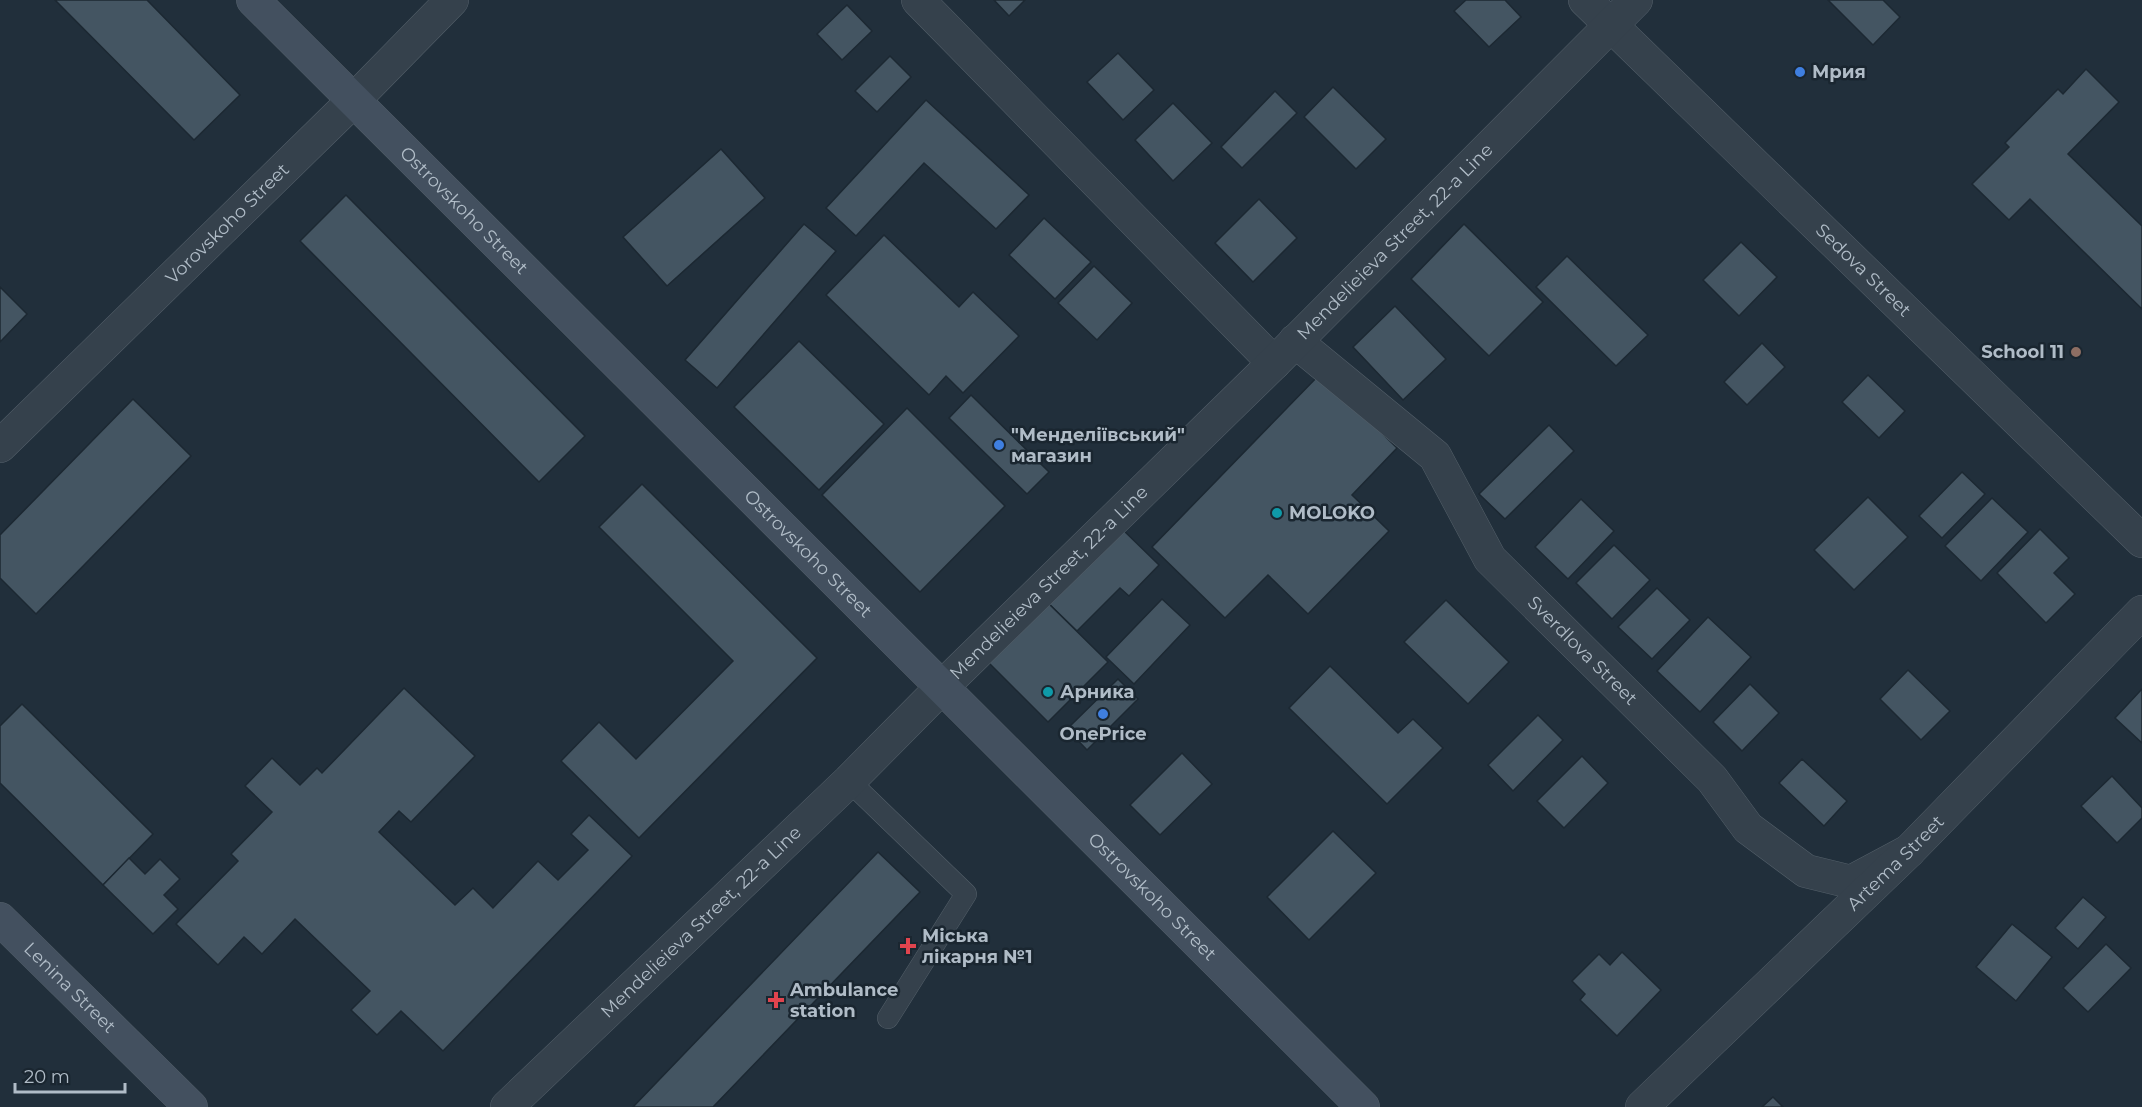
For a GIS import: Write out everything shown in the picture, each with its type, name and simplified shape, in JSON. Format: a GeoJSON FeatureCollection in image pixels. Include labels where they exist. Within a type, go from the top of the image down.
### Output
{"type":"FeatureCollection","features":[{"type":"Feature","properties":{"kind":"street","name":"Ostrovskoho Street"},"geometry":{"type":"LineString","coordinates":[[254,0],[1363,1107]]}},
{"type":"Feature","properties":{"kind":"street","name":"Vorovskoho Street"},"geometry":{"type":"LineString","coordinates":[[0,446],[355,99],[452,0]]}},
{"type":"Feature","properties":{"kind":"street","name":"Sverdlova Street"},"geometry":{"type":"LineString","coordinates":[[918,0],[1284,352],[1435,456],[1490,559],[1712,779],[1748,828],[1806,871],[1851,882],[1909,851]]}},
{"type":"Feature","properties":{"kind":"street","name":"Sedova Street"},"geometry":{"type":"LineString","coordinates":[[1585,0],[2142,541]]}},
{"type":"Feature","properties":{"kind":"street","name":"Mendelieieva Street, 22-a Line"},"geometry":{"type":"LineString","coordinates":[[507,1107],[849,781],[1284,352],[1636,0]]}},
{"type":"Feature","properties":{"kind":"street","name":"Artema Street"},"geometry":{"type":"LineString","coordinates":[[1642,1107],[1909,851],[2142,612]]}},
{"type":"Feature","properties":{"kind":"street","name":"Lenina Street"},"geometry":{"type":"LineString","coordinates":[[0,919],[191,1107]]}},
{"type":"Feature","properties":{"kind":"lane"},"geometry":{"type":"LineString","coordinates":[[849,781],[966,894],[888,1018]]}},
{"type":"Feature","properties":{"kind":"building"},"geometry":{"type":"Polygon","coordinates":[[[55,0],[147,0],[240,95],[194,140],[55,0]]]}},
{"type":"Feature","properties":{"kind":"building"},"geometry":{"type":"Polygon","coordinates":[[[994,0],[1025,0],[1009,16],[994,0]]]}},
{"type":"Feature","properties":{"kind":"building"},"geometry":{"type":"Polygon","coordinates":[[[1466,0],[1505,0],[1521,17],[1489,47],[1454,11],[1466,0]]]}},
{"type":"Feature","properties":{"kind":"building"},"geometry":{"type":"Polygon","coordinates":[[[1828,0],[1883,0],[1900,17],[1873,45],[1828,0]]]}},
{"type":"Feature","properties":{"kind":"building"},"geometry":{"type":"Polygon","coordinates":[[[847,5],[872,31],[842,60],[817,34],[847,5]]]}},
{"type":"Feature","properties":{"kind":"building"},"geometry":{"type":"Polygon","coordinates":[[[1118,53],[1154,90],[1123,120],[1087,82],[1118,53]]]}},
{"type":"Feature","properties":{"kind":"building"},"geometry":{"type":"Polygon","coordinates":[[[890,56],[911,77],[877,112],[855,91],[890,56]]]}},
{"type":"Feature","properties":{"kind":"building"},"geometry":{"type":"Polygon","coordinates":[[[2086,69],[2119,102],[2068,154],[2142,226],[2142,309],[2030,199],[2009,220],[1972,184],[2009,147],[2005,143],[2058,89],[2063,94],[2086,69]]]}},
{"type":"Feature","properties":{"kind":"building"},"geometry":{"type":"Polygon","coordinates":[[[1333,87],[1386,139],[1356,169],[1304,117],[1333,87]]]}},
{"type":"Feature","properties":{"kind":"building"},"geometry":{"type":"Polygon","coordinates":[[[1275,91],[1297,113],[1242,168],[1221,147],[1275,91]]]}},
{"type":"Feature","properties":{"kind":"building"},"geometry":{"type":"Polygon","coordinates":[[[926,100],[1029,195],[996,229],[924,163],[856,236],[826,208],[926,100]]]}},
{"type":"Feature","properties":{"kind":"building"},"geometry":{"type":"Polygon","coordinates":[[[1173,103],[1212,143],[1173,181],[1135,140],[1173,103]]]}},
{"type":"Feature","properties":{"kind":"building"},"geometry":{"type":"Polygon","coordinates":[[[721,149],[765,198],[667,286],[623,237],[721,149]]]}},
{"type":"Feature","properties":{"kind":"building"},"geometry":{"type":"Polygon","coordinates":[[[346,195],[585,436],[539,482],[300,241],[346,195]]]}},
{"type":"Feature","properties":{"kind":"building"},"geometry":{"type":"Polygon","coordinates":[[[1259,199],[1297,238],[1253,282],[1215,243],[1259,199]]]}},
{"type":"Feature","properties":{"kind":"building"},"geometry":{"type":"Polygon","coordinates":[[[1044,218],[1091,262],[1055,299],[1009,255],[1044,218]]]}},
{"type":"Feature","properties":{"kind":"building"},"geometry":{"type":"Polygon","coordinates":[[[804,224],[836,251],[717,388],[685,360],[804,224]]]}},
{"type":"Feature","properties":{"kind":"building"},"geometry":{"type":"Polygon","coordinates":[[[1464,224],[1543,302],[1489,356],[1411,279],[1464,224]]]}},
{"type":"Feature","properties":{"kind":"building"},"geometry":{"type":"Polygon","coordinates":[[[884,235],[959,307],[973,292],[1019,336],[963,393],[946,376],[929,395],[826,295],[884,235]]]}},
{"type":"Feature","properties":{"kind":"building"},"geometry":{"type":"Polygon","coordinates":[[[1741,242],[1777,277],[1739,316],[1703,280],[1741,242]]]}},
{"type":"Feature","properties":{"kind":"building"},"geometry":{"type":"Polygon","coordinates":[[[1567,256],[1648,335],[1616,366],[1536,287],[1567,256]]]}},
{"type":"Feature","properties":{"kind":"building"},"geometry":{"type":"Polygon","coordinates":[[[1094,266],[1132,303],[1097,340],[1058,303],[1094,266]]]}},
{"type":"Feature","properties":{"kind":"building"},"geometry":{"type":"Polygon","coordinates":[[[0,287],[27,314],[0,342],[0,287]]]}},
{"type":"Feature","properties":{"kind":"building"},"geometry":{"type":"Polygon","coordinates":[[[1395,306],[1446,359],[1403,400],[1353,347],[1395,306]]]}},
{"type":"Feature","properties":{"kind":"building"},"geometry":{"type":"Polygon","coordinates":[[[799,341],[884,424],[819,490],[734,407],[799,341]]]}},
{"type":"Feature","properties":{"kind":"building"},"geometry":{"type":"Polygon","coordinates":[[[1762,343],[1785,367],[1747,405],[1724,382],[1762,343]]]}},
{"type":"Feature","properties":{"kind":"building","name":"MOLOKO"},"geometry":{"type":"Polygon","coordinates":[[[1321,373],[1397,448],[1352,495],[1389,531],[1308,614],[1268,575],[1225,618],[1152,547],[1321,373]]]}},
{"type":"Feature","properties":{"kind":"building"},"geometry":{"type":"Polygon","coordinates":[[[1868,375],[1905,411],[1879,438],[1842,402],[1868,375]]]}},
{"type":"Feature","properties":{"kind":"building","name":"\"Менделіївський\" магазин"},"geometry":{"type":"Polygon","coordinates":[[[971,395],[1049,472],[1027,494],[949,418],[971,395]]]}},
{"type":"Feature","properties":{"kind":"building"},"geometry":{"type":"Polygon","coordinates":[[[133,399],[191,456],[36,614],[0,578],[0,535],[133,399]]]}},
{"type":"Feature","properties":{"kind":"building"},"geometry":{"type":"Polygon","coordinates":[[[907,408],[1005,506],[920,592],[822,495],[907,408]]]}},
{"type":"Feature","properties":{"kind":"building"},"geometry":{"type":"Polygon","coordinates":[[[1549,425],[1574,451],[1505,519],[1479,494],[1549,425]]]}},
{"type":"Feature","properties":{"kind":"building"},"geometry":{"type":"Polygon","coordinates":[[[1962,472],[1985,494],[1942,538],[1919,516],[1962,472]]]}},
{"type":"Feature","properties":{"kind":"building"},"geometry":{"type":"Polygon","coordinates":[[[642,484],[817,658],[639,838],[561,761],[599,722],[636,759],[733,661],[599,527],[642,484]]]}},
{"type":"Feature","properties":{"kind":"building"},"geometry":{"type":"Polygon","coordinates":[[[1868,497],[1908,537],[1854,590],[1814,550],[1868,497]]]}},
{"type":"Feature","properties":{"kind":"building"},"geometry":{"type":"Polygon","coordinates":[[[1992,498],[2028,532],[1981,581],[1945,546],[1992,498]]]}},
{"type":"Feature","properties":{"kind":"building"},"geometry":{"type":"Polygon","coordinates":[[[1581,499],[1614,531],[1568,579],[1535,547],[1581,499]]]}},
{"type":"Feature","properties":{"kind":"building"},"geometry":{"type":"Polygon","coordinates":[[[1120,527],[1159,565],[1129,596],[1120,588],[1077,631],[1047,602],[1120,527]]]}},
{"type":"Feature","properties":{"kind":"building"},"geometry":{"type":"Polygon","coordinates":[[[2040,529],[2069,558],[2054,573],[2075,594],[2046,623],[1997,573],[2040,529]]]}},
{"type":"Feature","properties":{"kind":"building"},"geometry":{"type":"Polygon","coordinates":[[[1614,545],[1650,580],[1612,619],[1576,583],[1614,545]]]}},
{"type":"Feature","properties":{"kind":"building"},"geometry":{"type":"Polygon","coordinates":[[[1657,588],[1690,620],[1652,659],[1618,627],[1657,588]]]}},
{"type":"Feature","properties":{"kind":"building"},"geometry":{"type":"Polygon","coordinates":[[[1162,599],[1190,625],[1134,684],[1106,657],[1162,599]]]}},
{"type":"Feature","properties":{"kind":"building"},"geometry":{"type":"Polygon","coordinates":[[[1446,600],[1509,662],[1468,704],[1404,642],[1446,600]]]}},
{"type":"Feature","properties":{"kind":"building","name":"Арника"},"geometry":{"type":"Polygon","coordinates":[[[1047,602],[1108,662],[1048,722],[988,662],[1047,602]]]}},
{"type":"Feature","properties":{"kind":"building"},"geometry":{"type":"Polygon","coordinates":[[[1708,617],[1751,657],[1700,712],[1657,671],[1708,617]]]}},
{"type":"Feature","properties":{"kind":"building"},"geometry":{"type":"Polygon","coordinates":[[[1330,666],[1398,733],[1413,719],[1443,748],[1387,804],[1289,708],[1330,666]]]}},
{"type":"Feature","properties":{"kind":"building"},"geometry":{"type":"Polygon","coordinates":[[[1908,670],[1950,711],[1921,740],[1880,699],[1908,670]]]}},
{"type":"Feature","properties":{"kind":"building","name":"OnePrice"},"geometry":{"type":"Polygon","coordinates":[[[1118,679],[1138,699],[1087,750],[1067,729],[1118,679]]]}},
{"type":"Feature","properties":{"kind":"building"},"geometry":{"type":"Polygon","coordinates":[[[1750,684],[1779,713],[1742,751],[1713,722],[1750,684]]]}},
{"type":"Feature","properties":{"kind":"building"},"geometry":{"type":"Polygon","coordinates":[[[404,688],[475,756],[411,822],[399,811],[379,832],[455,905],[473,888],[493,908],[538,861],[558,880],[588,850],[571,834],[589,815],[632,856],[443,1051],[401,1011],[377,1035],[351,1010],[370,991],[295,919],[262,954],[244,937],[218,965],[176,924],[238,861],[231,854],[272,812],[245,786],[272,758],[300,785],[317,768],[322,773],[404,688]]]}},
{"type":"Feature","properties":{"kind":"building"},"geometry":{"type":"Polygon","coordinates":[[[2142,689],[2142,743],[2115,718],[2142,689]]]}},
{"type":"Feature","properties":{"kind":"building"},"geometry":{"type":"Polygon","coordinates":[[[22,704],[153,834],[103,885],[0,783],[0,726],[22,704]]]}},
{"type":"Feature","properties":{"kind":"building"},"geometry":{"type":"Polygon","coordinates":[[[1538,715],[1563,740],[1513,791],[1488,765],[1538,715]]]}},
{"type":"Feature","properties":{"kind":"building"},"geometry":{"type":"Polygon","coordinates":[[[1182,753],[1212,784],[1160,835],[1130,805],[1182,753]]]}},
{"type":"Feature","properties":{"kind":"building"},"geometry":{"type":"Polygon","coordinates":[[[1582,756],[1608,783],[1564,828],[1537,801],[1582,756]]]}},
{"type":"Feature","properties":{"kind":"building"},"geometry":{"type":"Polygon","coordinates":[[[1802,759],[1847,801],[1824,826],[1779,783],[1802,759]]]}},
{"type":"Feature","properties":{"kind":"building"},"geometry":{"type":"Polygon","coordinates":[[[2112,776],[2142,808],[2142,818],[2117,843],[2081,806],[2112,776]]]}},
{"type":"Feature","properties":{"kind":"building"},"geometry":{"type":"Polygon","coordinates":[[[1333,831],[1376,873],[1309,940],[1267,897],[1333,831]]]}},
{"type":"Feature","properties":{"kind":"building","name":"Ambulance station"},"geometry":{"type":"Polygon","coordinates":[[[878,852],[920,892],[713,1107],[633,1107],[878,852]]]}},
{"type":"Feature","properties":{"kind":"building"},"geometry":{"type":"Polygon","coordinates":[[[129,858],[145,874],[160,859],[180,879],[164,895],[178,909],[153,934],[103,885],[129,858]]]}},
{"type":"Feature","properties":{"kind":"building"},"geometry":{"type":"Polygon","coordinates":[[[2083,897],[2106,917],[2078,949],[2055,928],[2083,897]]]}},
{"type":"Feature","properties":{"kind":"building"},"geometry":{"type":"Polygon","coordinates":[[[2012,924],[2052,957],[2016,1001],[1976,967],[2012,924]]]}},
{"type":"Feature","properties":{"kind":"building"},"geometry":{"type":"Polygon","coordinates":[[[2106,944],[2131,968],[2088,1012],[2063,988],[2106,944]]]}},
{"type":"Feature","properties":{"kind":"building"},"geometry":{"type":"Polygon","coordinates":[[[1622,952],[1661,990],[1617,1036],[1580,1000],[1585,994],[1572,981],[1599,954],[1610,965],[1622,952]]]}},
{"type":"Feature","properties":{"kind":"building"},"geometry":{"type":"Polygon","coordinates":[[[1773,1097],[1783,1107],[1762,1107],[1773,1097]]]}},
{"type":"Feature","properties":{"kind":"place","name":"Мрия"},"geometry":{"type":"Point","coordinates":[1800,72]}},
{"type":"Feature","properties":{"kind":"place","name":"School 11"},"geometry":{"type":"Point","coordinates":[2076,352]}},
{"type":"Feature","properties":{"kind":"place","name":"\"Менделіївський\" магазин"},"geometry":{"type":"Point","coordinates":[999,445]}},
{"type":"Feature","properties":{"kind":"place","name":"MOLOKO"},"geometry":{"type":"Point","coordinates":[1277,513]}},
{"type":"Feature","properties":{"kind":"place","name":"Арника"},"geometry":{"type":"Point","coordinates":[1048,692]}},
{"type":"Feature","properties":{"kind":"place","name":"OnePrice"},"geometry":{"type":"Point","coordinates":[1103,714]}},
{"type":"Feature","properties":{"kind":"place","name":"Міська лікарня №1"},"geometry":{"type":"Point","coordinates":[908,946]}},
{"type":"Feature","properties":{"kind":"place","name":"Ambulance station"},"geometry":{"type":"Point","coordinates":[776,1000]}}]}
